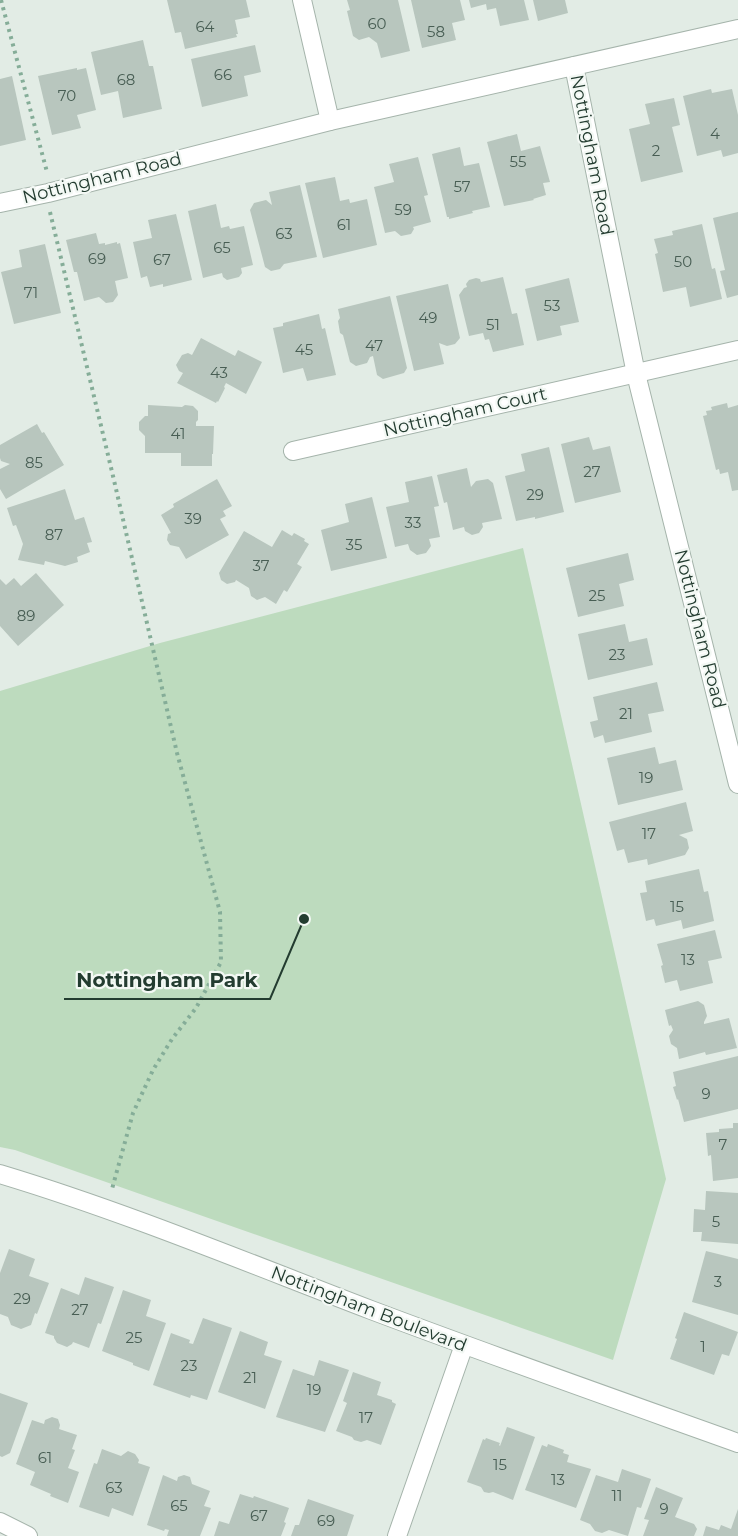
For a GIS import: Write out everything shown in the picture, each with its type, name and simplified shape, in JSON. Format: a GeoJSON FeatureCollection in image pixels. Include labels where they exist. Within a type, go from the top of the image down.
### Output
{"type":"FeatureCollection","features":[{"type":"Feature","properties":{"kind":"street"},"geometry":{"type":"LineString","coordinates":[[302,0],[330,121]]}},
{"type":"Feature","properties":{"kind":"street"},"geometry":{"type":"LineString","coordinates":[[574,66],[738,29]]}},
{"type":"Feature","properties":{"kind":"street","name":"Nottingham Road"},"geometry":{"type":"LineString","coordinates":[[0,203],[48,193],[330,121],[574,66],[636,374],[738,784]]}},
{"type":"Feature","properties":{"kind":"street","name":"Nottingham Court"},"geometry":{"type":"LineString","coordinates":[[293,451],[738,350]]}},
{"type":"Feature","properties":{"kind":"street","name":"Nottingham Boulevard"},"geometry":{"type":"LineString","coordinates":[[0,1174],[106,1210],[464,1345],[738,1443]]}},
{"type":"Feature","properties":{"kind":"street"},"geometry":{"type":"LineString","coordinates":[[397,1536],[464,1345]]}},
{"type":"Feature","properties":{"kind":"street"},"geometry":{"type":"LineString","coordinates":[[0,1522],[28,1536]]}},
{"type":"Feature","properties":{"kind":"path"},"geometry":{"type":"LineString","coordinates":[[2,0],[47,173],[50,218],[177,753],[220,912],[221,962],[196,1008],[172,1039],[153,1070],[133,1113],[106,1210]]}},
{"type":"Feature","properties":{"kind":"green space"},"geometry":{"type":"Polygon","coordinates":[[[523,548],[666,1179],[613,1360],[15,1150],[0,1147],[0,691],[160,643],[523,548]]]}},
{"type":"Feature","properties":{"kind":"building"},"geometry":{"type":"Polygon","coordinates":[[[167,0],[246,0],[250,17],[235,20],[237,37],[185,49],[181,32],[175,33],[167,0]]]}},
{"type":"Feature","properties":{"kind":"building"},"geometry":{"type":"Polygon","coordinates":[[[347,0],[398,0],[410,51],[381,58],[377,43],[369,37],[359,40],[353,36],[347,11],[350,10],[347,0]]]}},
{"type":"Feature","properties":{"kind":"building"},"geometry":{"type":"Polygon","coordinates":[[[411,0],[460,0],[465,20],[452,23],[456,40],[422,48],[411,0]]]}},
{"type":"Feature","properties":{"kind":"building"},"geometry":{"type":"Polygon","coordinates":[[[469,0],[524,0],[529,20],[500,26],[496,8],[487,10],[486,4],[471,8],[469,0]]]}},
{"type":"Feature","properties":{"kind":"building"},"geometry":{"type":"Polygon","coordinates":[[[533,0],[565,0],[568,13],[538,21],[533,0]]]}},
{"type":"Feature","properties":{"kind":"building"},"geometry":{"type":"Polygon","coordinates":[[[143,40],[149,66],[153,66],[162,109],[123,118],[118,91],[101,95],[91,52],[143,40]]]}},
{"type":"Feature","properties":{"kind":"building"},"geometry":{"type":"Polygon","coordinates":[[[255,45],[261,72],[244,76],[248,96],[202,107],[191,59],[255,45]]]}},
{"type":"Feature","properties":{"kind":"building"},"geometry":{"type":"Polygon","coordinates":[[[77,68],[77,70],[86,68],[96,110],[77,115],[81,128],[52,135],[38,76],[77,68]]]}},
{"type":"Feature","properties":{"kind":"building"},"geometry":{"type":"Polygon","coordinates":[[[12,76],[26,140],[0,146],[0,79],[12,76]]]}},
{"type":"Feature","properties":{"kind":"building"},"geometry":{"type":"Polygon","coordinates":[[[711,89],[712,93],[732,89],[738,115],[738,153],[723,157],[721,150],[697,156],[683,96],[711,89]]]}},
{"type":"Feature","properties":{"kind":"building"},"geometry":{"type":"Polygon","coordinates":[[[674,98],[680,125],[672,127],[683,172],[641,182],[629,129],[650,124],[645,104],[674,98]]]}},
{"type":"Feature","properties":{"kind":"building"},"geometry":{"type":"Polygon","coordinates":[[[517,134],[521,151],[540,146],[550,182],[543,183],[546,195],[504,206],[487,142],[517,134]]]}},
{"type":"Feature","properties":{"kind":"building"},"geometry":{"type":"Polygon","coordinates":[[[460,147],[464,166],[479,163],[490,207],[449,219],[432,154],[460,147]]]}},
{"type":"Feature","properties":{"kind":"building"},"geometry":{"type":"Polygon","coordinates":[[[418,157],[428,195],[424,196],[431,222],[413,227],[411,234],[401,236],[395,231],[385,233],[374,187],[394,182],[389,164],[418,157]]]}},
{"type":"Feature","properties":{"kind":"building"},"geometry":{"type":"Polygon","coordinates":[[[335,177],[340,201],[349,199],[350,203],[367,199],[377,245],[323,258],[305,183],[335,177]]]}},
{"type":"Feature","properties":{"kind":"building"},"geometry":{"type":"Polygon","coordinates":[[[300,185],[317,257],[284,264],[280,269],[271,271],[265,267],[250,210],[254,203],[266,200],[272,205],[269,192],[300,185]]]}},
{"type":"Feature","properties":{"kind":"building"},"geometry":{"type":"Polygon","coordinates":[[[216,204],[221,228],[244,226],[253,265],[241,268],[242,273],[239,277],[227,280],[222,273],[203,278],[188,211],[216,204]]]}},
{"type":"Feature","properties":{"kind":"building"},"geometry":{"type":"Polygon","coordinates":[[[738,212],[738,295],[727,298],[720,271],[725,270],[713,218],[738,212]]]}},
{"type":"Feature","properties":{"kind":"building"},"geometry":{"type":"Polygon","coordinates":[[[176,214],[192,280],[163,287],[163,284],[150,287],[147,276],[141,278],[133,242],[152,238],[148,220],[176,214]]]}},
{"type":"Feature","properties":{"kind":"building"},"geometry":{"type":"Polygon","coordinates":[[[702,224],[712,269],[715,268],[722,299],[690,307],[686,287],[663,292],[654,239],[673,235],[672,231],[702,224]]]}},
{"type":"Feature","properties":{"kind":"building"},"geometry":{"type":"Polygon","coordinates":[[[96,233],[99,244],[120,243],[128,278],[115,281],[118,295],[113,302],[106,303],[99,297],[84,301],[66,240],[96,233]]]}},
{"type":"Feature","properties":{"kind":"building"},"geometry":{"type":"Polygon","coordinates":[[[45,244],[61,313],[14,324],[1,272],[22,267],[19,250],[45,244]]]}},
{"type":"Feature","properties":{"kind":"building"},"geometry":{"type":"Polygon","coordinates":[[[503,277],[512,314],[517,313],[524,345],[493,352],[489,339],[485,340],[483,333],[469,336],[459,295],[467,287],[469,280],[476,278],[481,282],[503,277]]]}},
{"type":"Feature","properties":{"kind":"building"},"geometry":{"type":"Polygon","coordinates":[[[569,278],[579,322],[560,326],[562,335],[537,341],[525,289],[569,278]]]}},
{"type":"Feature","properties":{"kind":"building"},"geometry":{"type":"Polygon","coordinates":[[[448,284],[460,338],[455,344],[447,346],[439,343],[444,364],[414,371],[396,296],[448,284]]]}},
{"type":"Feature","properties":{"kind":"building"},"geometry":{"type":"Polygon","coordinates":[[[390,296],[407,368],[404,373],[383,379],[377,375],[373,356],[367,363],[356,366],[350,362],[343,335],[340,333],[338,309],[390,296]]]}},
{"type":"Feature","properties":{"kind":"building"},"geometry":{"type":"Polygon","coordinates":[[[319,314],[322,329],[325,328],[336,375],[307,381],[303,368],[283,373],[273,328],[283,326],[283,323],[319,314]]]}},
{"type":"Feature","properties":{"kind":"building"},"geometry":{"type":"Polygon","coordinates":[[[201,338],[235,356],[238,350],[262,362],[246,394],[226,383],[216,403],[177,383],[183,373],[176,365],[182,355],[188,353],[192,355],[201,338]]]}},
{"type":"Feature","properties":{"kind":"building"},"geometry":{"type":"Polygon","coordinates":[[[727,403],[728,408],[738,405],[738,490],[732,491],[728,472],[720,474],[719,469],[716,470],[703,416],[707,415],[706,411],[712,410],[711,407],[727,403]]]}},
{"type":"Feature","properties":{"kind":"building"},"geometry":{"type":"Polygon","coordinates":[[[148,405],[193,406],[198,411],[196,426],[214,426],[212,466],[181,466],[181,453],[145,453],[145,436],[139,430],[139,422],[148,416],[148,405]]]}},
{"type":"Feature","properties":{"kind":"building"},"geometry":{"type":"Polygon","coordinates":[[[37,424],[64,465],[6,499],[0,489],[0,469],[10,464],[1,461],[0,445],[37,424]]]}},
{"type":"Feature","properties":{"kind":"building"},"geometry":{"type":"Polygon","coordinates":[[[589,437],[593,450],[610,446],[621,492],[575,503],[561,444],[589,437]]]}},
{"type":"Feature","properties":{"kind":"building"},"geometry":{"type":"Polygon","coordinates":[[[549,447],[564,512],[516,521],[505,476],[525,471],[521,454],[549,447]]]}},
{"type":"Feature","properties":{"kind":"building"},"geometry":{"type":"Polygon","coordinates":[[[467,468],[471,487],[476,481],[488,479],[493,483],[502,519],[482,523],[483,527],[479,533],[472,535],[465,531],[464,527],[453,530],[447,502],[444,503],[437,475],[467,468]]]}},
{"type":"Feature","properties":{"kind":"building"},"geometry":{"type":"Polygon","coordinates":[[[432,476],[439,506],[434,507],[440,537],[429,539],[431,546],[426,553],[417,555],[410,550],[408,544],[395,547],[386,507],[409,502],[405,482],[432,476]]]}},
{"type":"Feature","properties":{"kind":"building"},"geometry":{"type":"Polygon","coordinates":[[[217,479],[232,506],[223,511],[226,516],[220,519],[229,535],[186,559],[179,547],[170,545],[167,540],[168,534],[171,533],[161,515],[174,507],[173,504],[217,479]]]}},
{"type":"Feature","properties":{"kind":"building"},"geometry":{"type":"Polygon","coordinates":[[[65,489],[75,520],[84,517],[92,542],[87,543],[90,552],[77,557],[78,562],[65,566],[45,561],[44,565],[18,560],[23,544],[16,525],[13,526],[7,508],[65,489]]]}},
{"type":"Feature","properties":{"kind":"building"},"geometry":{"type":"Polygon","coordinates":[[[372,497],[387,558],[331,571],[321,530],[349,522],[345,504],[372,497]]]}},
{"type":"Feature","properties":{"kind":"building"},"geometry":{"type":"Polygon","coordinates":[[[282,530],[292,536],[294,533],[309,544],[297,564],[302,567],[287,592],[284,590],[276,604],[265,597],[257,600],[251,596],[249,588],[236,580],[227,584],[221,580],[219,573],[244,531],[272,547],[282,530]]]}},
{"type":"Feature","properties":{"kind":"building"},"geometry":{"type":"Polygon","coordinates":[[[628,553],[634,580],[619,584],[624,606],[578,617],[566,568],[628,553]]]}},
{"type":"Feature","properties":{"kind":"building"},"geometry":{"type":"Polygon","coordinates":[[[36,573],[64,605],[18,646],[0,626],[0,579],[6,585],[14,578],[21,586],[36,573]]]}},
{"type":"Feature","properties":{"kind":"building"},"geometry":{"type":"Polygon","coordinates":[[[625,624],[629,642],[647,638],[653,665],[588,680],[578,634],[625,624]]]}},
{"type":"Feature","properties":{"kind":"building"},"geometry":{"type":"Polygon","coordinates":[[[657,682],[664,711],[648,714],[652,732],[605,743],[603,735],[594,738],[590,722],[598,720],[593,697],[657,682]]]}},
{"type":"Feature","properties":{"kind":"building"},"geometry":{"type":"Polygon","coordinates":[[[655,747],[659,764],[676,760],[683,790],[618,805],[607,758],[655,747]]]}},
{"type":"Feature","properties":{"kind":"building"},"geometry":{"type":"Polygon","coordinates":[[[686,802],[693,831],[679,835],[687,839],[689,848],[685,855],[648,865],[647,859],[628,863],[624,849],[617,851],[609,822],[686,802]]]}},
{"type":"Feature","properties":{"kind":"building"},"geometry":{"type":"Polygon","coordinates":[[[699,869],[704,892],[708,891],[714,921],[683,929],[681,920],[656,926],[654,919],[646,921],[640,893],[647,892],[645,881],[699,869]]]}},
{"type":"Feature","properties":{"kind":"building"},"geometry":{"type":"Polygon","coordinates":[[[715,930],[722,958],[708,961],[713,983],[680,991],[677,980],[665,983],[657,944],[715,930]]]}},
{"type":"Feature","properties":{"kind":"building"},"geometry":{"type":"Polygon","coordinates":[[[698,1001],[704,1005],[707,1016],[704,1024],[729,1018],[737,1048],[706,1055],[705,1052],[679,1059],[677,1048],[671,1044],[669,1036],[673,1030],[671,1025],[669,1026],[665,1010],[698,1001]]]}},
{"type":"Feature","properties":{"kind":"building"},"geometry":{"type":"Polygon","coordinates":[[[738,1056],[738,1109],[684,1122],[673,1087],[676,1086],[673,1072],[738,1056]]]}},
{"type":"Feature","properties":{"kind":"building"},"geometry":{"type":"Polygon","coordinates":[[[733,1123],[738,1123],[738,1178],[713,1181],[706,1133],[733,1128],[733,1123]]]}},
{"type":"Feature","properties":{"kind":"building"},"geometry":{"type":"Polygon","coordinates":[[[706,1191],[738,1193],[738,1244],[701,1241],[702,1232],[693,1232],[694,1209],[705,1210],[706,1191]]]}},
{"type":"Feature","properties":{"kind":"building"},"geometry":{"type":"Polygon","coordinates":[[[9,1249],[35,1259],[29,1276],[49,1283],[31,1325],[21,1329],[11,1325],[8,1317],[0,1314],[0,1273],[9,1249]]]}},
{"type":"Feature","properties":{"kind":"building"},"geometry":{"type":"Polygon","coordinates":[[[706,1251],[738,1259],[738,1315],[692,1302],[706,1251]]]}},
{"type":"Feature","properties":{"kind":"building"},"geometry":{"type":"Polygon","coordinates":[[[85,1277],[114,1287],[101,1324],[98,1323],[89,1348],[73,1342],[67,1347],[57,1343],[54,1336],[45,1333],[61,1288],[79,1295],[85,1277]]]}},
{"type":"Feature","properties":{"kind":"building"},"geometry":{"type":"Polygon","coordinates":[[[123,1290],[151,1300],[146,1316],[166,1323],[149,1371],[102,1351],[123,1290]]]}},
{"type":"Feature","properties":{"kind":"building"},"geometry":{"type":"Polygon","coordinates":[[[684,1312],[738,1332],[729,1356],[722,1354],[714,1375],[670,1359],[684,1312]]]}},
{"type":"Feature","properties":{"kind":"building"},"geometry":{"type":"Polygon","coordinates":[[[203,1318],[232,1328],[207,1400],[191,1395],[190,1398],[153,1385],[171,1333],[190,1340],[189,1343],[193,1344],[203,1318]]]}},
{"type":"Feature","properties":{"kind":"building"},"geometry":{"type":"Polygon","coordinates":[[[240,1331],[268,1342],[264,1355],[282,1361],[265,1409],[218,1392],[240,1331]]]}},
{"type":"Feature","properties":{"kind":"building"},"geometry":{"type":"Polygon","coordinates":[[[319,1360],[349,1370],[325,1432],[276,1417],[293,1369],[314,1376],[319,1360]]]}},
{"type":"Feature","properties":{"kind":"building"},"geometry":{"type":"Polygon","coordinates":[[[353,1372],[381,1382],[377,1395],[392,1400],[396,1404],[381,1445],[367,1440],[361,1442],[354,1440],[336,1431],[347,1403],[343,1401],[353,1372]]]}},
{"type":"Feature","properties":{"kind":"building"},"geometry":{"type":"Polygon","coordinates":[[[0,1393],[28,1403],[10,1453],[2,1457],[0,1456],[0,1393]]]}},
{"type":"Feature","properties":{"kind":"building"},"geometry":{"type":"Polygon","coordinates":[[[52,1417],[58,1419],[59,1429],[77,1435],[72,1449],[75,1450],[68,1468],[79,1472],[68,1503],[30,1485],[35,1472],[16,1464],[32,1420],[44,1424],[45,1420],[52,1417]]]}},
{"type":"Feature","properties":{"kind":"building"},"geometry":{"type":"Polygon","coordinates":[[[507,1427],[535,1437],[513,1500],[493,1492],[484,1492],[481,1487],[467,1482],[483,1439],[500,1443],[500,1446],[507,1427]]]}},
{"type":"Feature","properties":{"kind":"building"},"geometry":{"type":"Polygon","coordinates":[[[548,1444],[564,1450],[563,1453],[569,1455],[567,1462],[591,1469],[576,1508],[525,1490],[542,1445],[547,1447],[548,1444]]]}},
{"type":"Feature","properties":{"kind":"building"},"geometry":{"type":"Polygon","coordinates":[[[102,1449],[121,1456],[128,1451],[135,1454],[139,1460],[138,1463],[150,1467],[133,1516],[112,1508],[109,1517],[79,1507],[94,1463],[97,1464],[102,1449]]]}},
{"type":"Feature","properties":{"kind":"building"},"geometry":{"type":"Polygon","coordinates":[[[622,1469],[651,1479],[641,1508],[637,1507],[628,1536],[609,1530],[602,1533],[595,1531],[590,1524],[580,1520],[596,1475],[618,1482],[622,1469]]]}},
{"type":"Feature","properties":{"kind":"building"},"geometry":{"type":"Polygon","coordinates":[[[163,1475],[177,1481],[178,1477],[184,1475],[190,1477],[192,1484],[210,1491],[204,1506],[211,1508],[200,1536],[167,1536],[169,1530],[164,1531],[147,1525],[163,1475]]]}},
{"type":"Feature","properties":{"kind":"building"},"geometry":{"type":"Polygon","coordinates":[[[656,1487],[683,1498],[675,1517],[694,1524],[697,1529],[694,1536],[643,1536],[649,1520],[644,1519],[656,1487]]]}},
{"type":"Feature","properties":{"kind":"building"},"geometry":{"type":"Polygon","coordinates":[[[240,1494],[253,1498],[254,1496],[289,1508],[281,1536],[214,1536],[219,1521],[229,1524],[240,1494]]]}},
{"type":"Feature","properties":{"kind":"building"},"geometry":{"type":"Polygon","coordinates":[[[308,1499],[354,1515],[347,1536],[291,1536],[295,1525],[299,1525],[308,1499]]]}},
{"type":"Feature","properties":{"kind":"building"},"geometry":{"type":"Polygon","coordinates":[[[738,1509],[738,1536],[703,1536],[706,1526],[719,1530],[721,1525],[731,1529],[738,1509]]]}},
{"type":"Feature","properties":{"kind":"place","name":"Nottingham Park"},"geometry":{"type":"Point","coordinates":[304,919]}}]}
